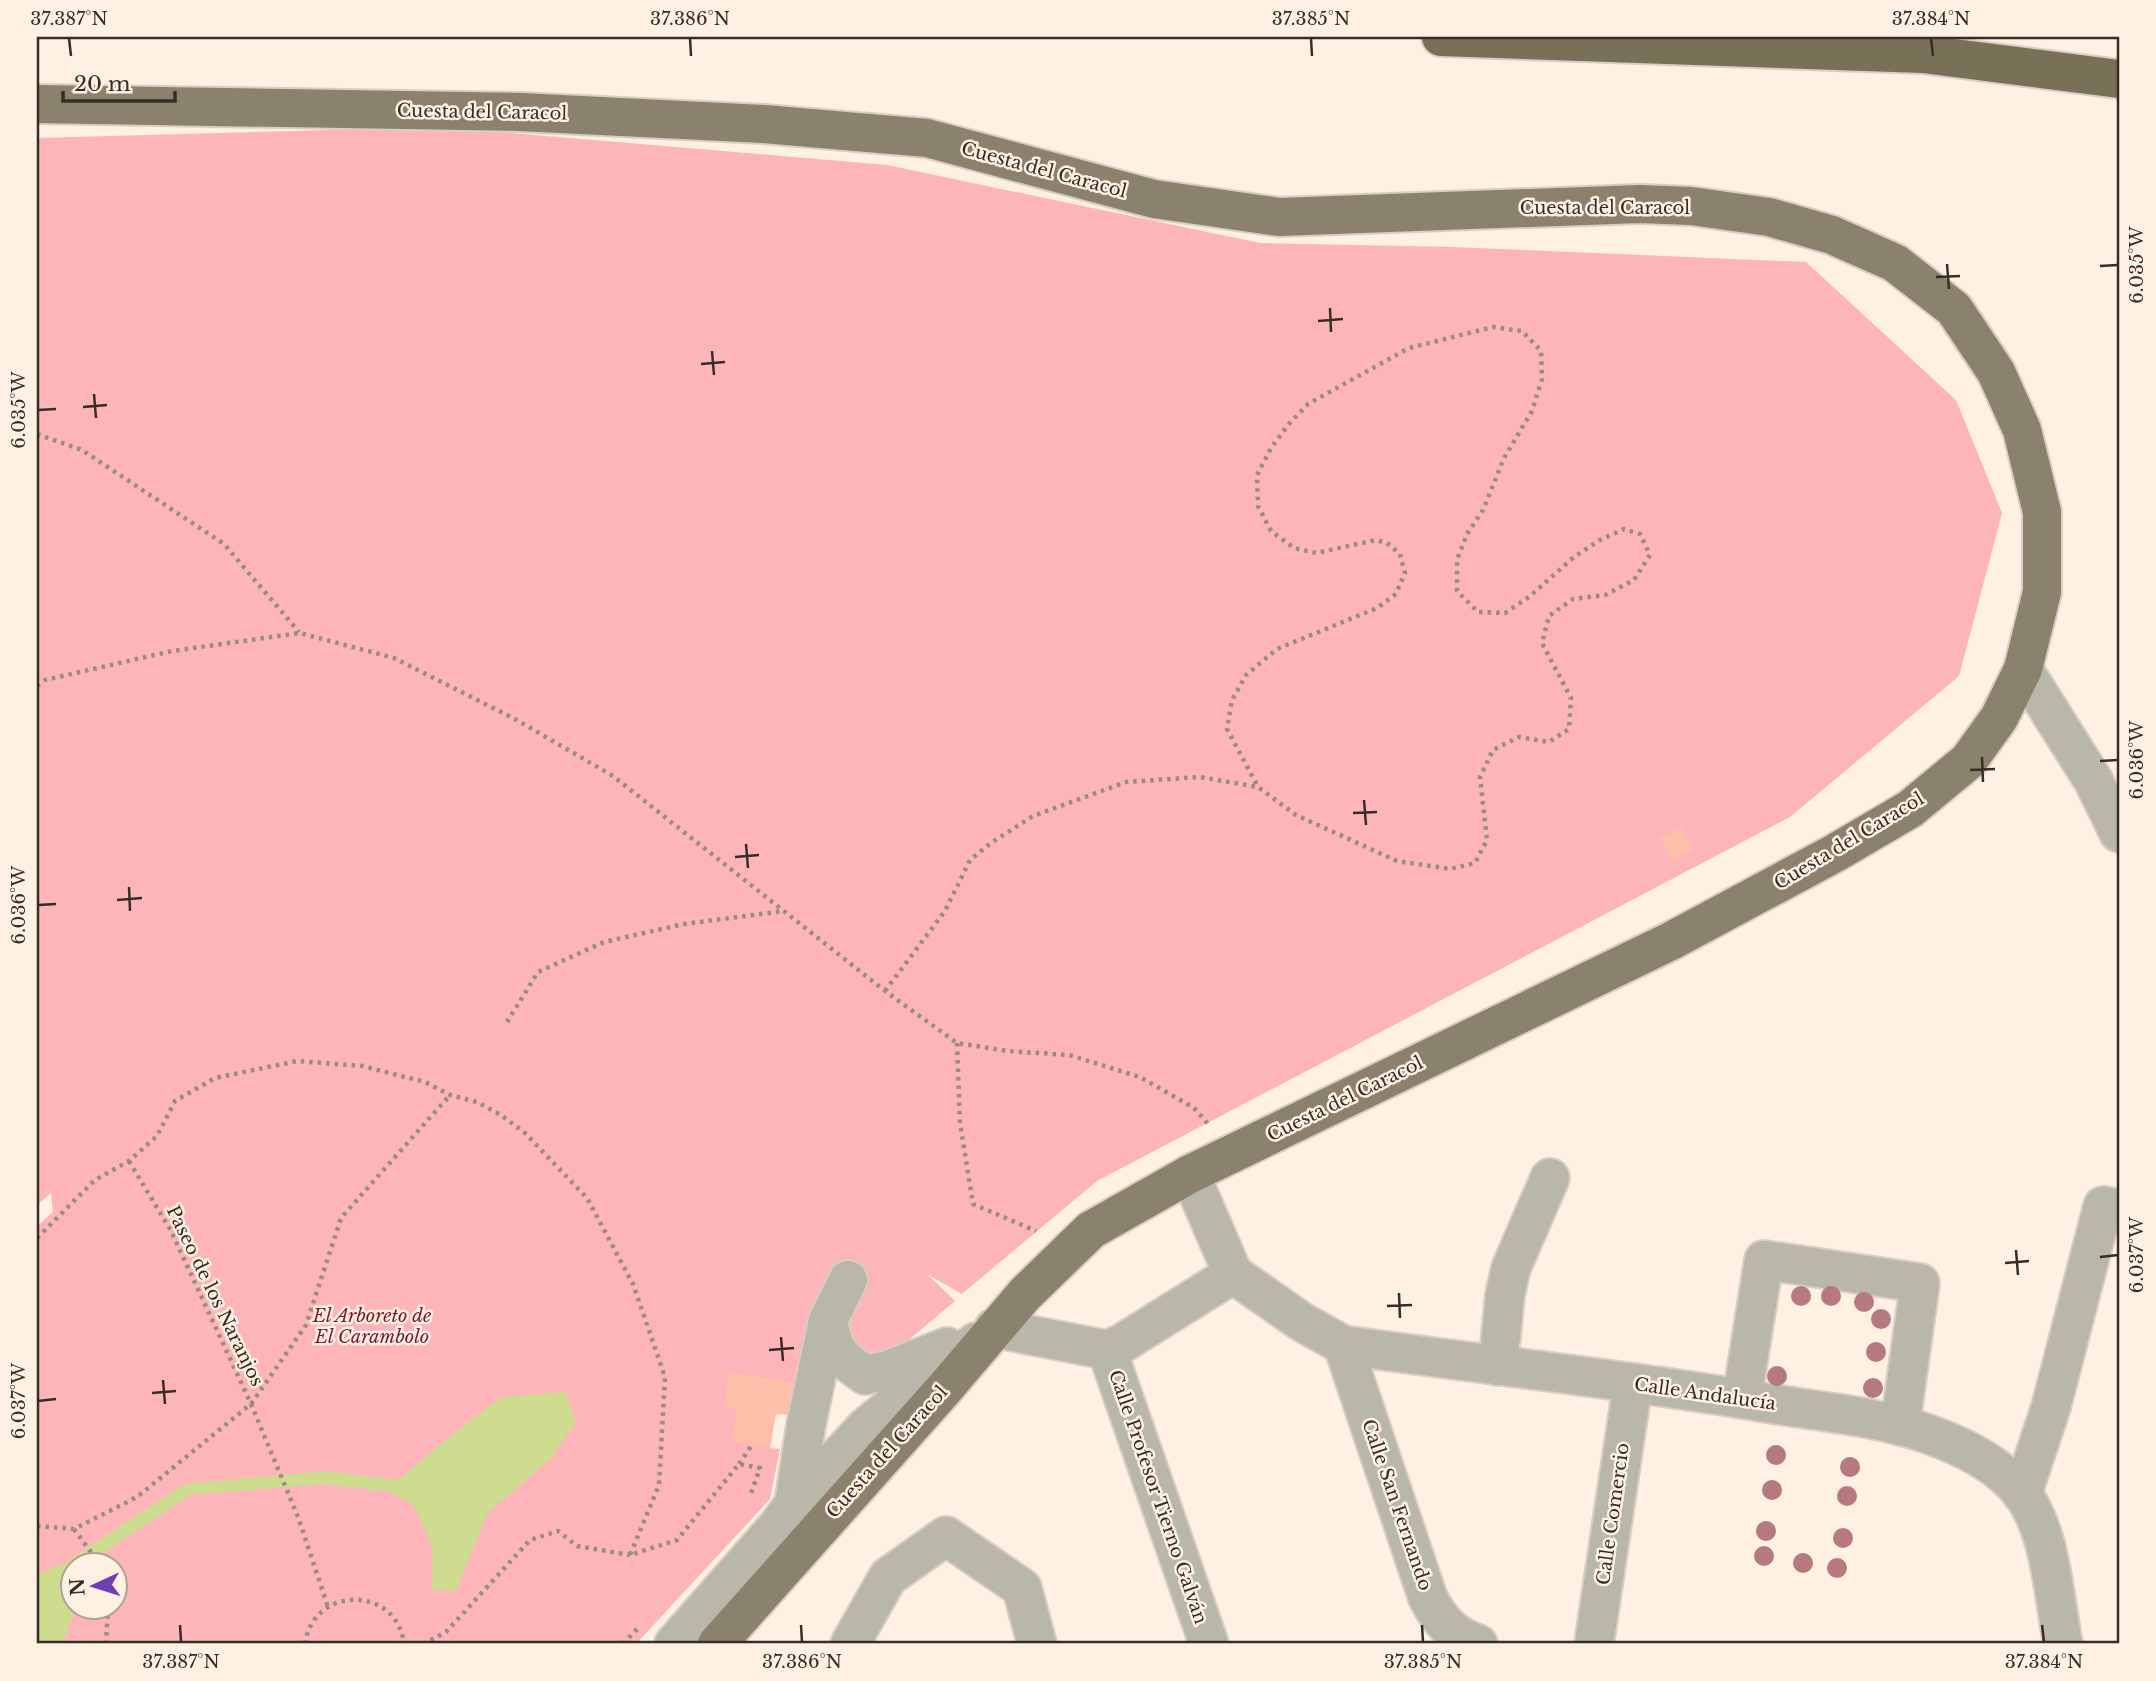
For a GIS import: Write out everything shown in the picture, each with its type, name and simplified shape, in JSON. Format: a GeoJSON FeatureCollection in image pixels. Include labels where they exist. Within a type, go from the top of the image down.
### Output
{"type":"FeatureCollection","features":[{"type":"Feature","properties":{"kind":"highway"},"geometry":{"type":"LineString","coordinates":[[1441,37],[1923,54],[2119,79]]}},
{"type":"Feature","properties":{"kind":"main road","name":"Cuesta del Caracol"},"geometry":{"type":"LineString","coordinates":[[37,103],[520,112],[764,124],[927,138],[1154,199],[1279,217],[1640,204],[1691,206],[1769,217],[1832,235],[1895,263],[1954,309],[1996,372],[2022,430],[2042,512],[2042,592],[2023,668],[1999,718],[1968,761],[1910,809],[1835,853],[1671,941],[1190,1174],[1091,1230],[1072,1246],[994,1328],[717,1644]]}},
{"type":"Feature","properties":{"kind":"street"},"geometry":{"type":"LineString","coordinates":[[2023,668],[2093,780],[2119,833]]}},
{"type":"Feature","properties":{"kind":"street"},"geometry":{"type":"LineString","coordinates":[[828,1321],[832,1347],[845,1361],[865,1375],[888,1370],[994,1328],[1107,1350],[1121,1344],[1233,1273],[1190,1174]]}},
{"type":"Feature","properties":{"kind":"street"},"geometry":{"type":"LineString","coordinates":[[1498,1366],[1505,1295],[1511,1269],[1550,1178]]}},
{"type":"Feature","properties":{"kind":"street"},"geometry":{"type":"LineString","coordinates":[[2022,1494],[2111,1208]]}},
{"type":"Feature","properties":{"kind":"street"},"geometry":{"type":"LineString","coordinates":[[1742,1398],[1764,1260],[1920,1283],[1900,1426]]}},
{"type":"Feature","properties":{"kind":"street","name":"Calle Andalucía"},"geometry":{"type":"LineString","coordinates":[[1233,1273],[1302,1322],[1342,1345],[1742,1398],[1900,1426],[1930,1434],[1987,1461],[2022,1494],[2034,1516],[2043,1542],[2063,1644]]}},
{"type":"Feature","properties":{"kind":"street"},"geometry":{"type":"LineString","coordinates":[[794,1504],[806,1425],[828,1321],[848,1280]]}},
{"type":"Feature","properties":{"kind":"street"},"geometry":{"type":"LineString","coordinates":[[674,1644],[794,1504],[866,1427],[927,1377],[994,1328]]}},
{"type":"Feature","properties":{"kind":"street","name":"Calle San Fernando"},"geometry":{"type":"LineString","coordinates":[[1342,1345],[1436,1615],[1462,1638],[1478,1644]]}},
{"type":"Feature","properties":{"kind":"street","name":"Calle Profesor Tierno Galván"},"geometry":{"type":"LineString","coordinates":[[1107,1350],[1209,1644]]}},
{"type":"Feature","properties":{"kind":"street","name":"Calle Comercio"},"geometry":{"type":"LineString","coordinates":[[1594,1644],[1633,1383]]}},
{"type":"Feature","properties":{"kind":"street"},"geometry":{"type":"LineString","coordinates":[[850,1644],[888,1577],[946,1536],[1022,1588],[1037,1644]]}},
{"type":"Feature","properties":{"kind":"path"},"geometry":{"type":"LineString","coordinates":[[885,991],[945,911],[970,860],[1033,816],[1126,782],[1200,777],[1258,787],[1296,816],[1397,861],[1450,869],[1475,863],[1487,840],[1480,777],[1493,750],[1518,737],[1549,742],[1569,729],[1571,698],[1542,643],[1549,615],[1573,599],[1605,595],[1633,580],[1650,555],[1640,534],[1624,529],[1600,540],[1574,557],[1529,597],[1505,613],[1478,611],[1457,591],[1457,560],[1467,534],[1483,510],[1504,458],[1532,411],[1542,379],[1541,351],[1522,331],[1493,327],[1409,348],[1308,404],[1270,448],[1258,475],[1258,506],[1271,531],[1294,548],[1316,554],[1376,540],[1387,543],[1400,554],[1405,573],[1396,594],[1377,608],[1277,649],[1246,675],[1232,700],[1227,729],[1258,787]]}},
{"type":"Feature","properties":{"kind":"path"},"geometry":{"type":"LineString","coordinates":[[37,435],[82,450],[224,544],[300,632]]}},
{"type":"Feature","properties":{"kind":"path"},"geometry":{"type":"LineString","coordinates":[[37,686],[45,680],[172,651],[300,632],[394,658],[515,719],[613,776],[885,991],[957,1043],[1008,1051],[1069,1055],[1140,1077],[1194,1108],[1234,1153]]}},
{"type":"Feature","properties":{"kind":"path"},"geometry":{"type":"LineString","coordinates":[[507,1022],[538,972],[604,942],[684,924],[785,911]]}},
{"type":"Feature","properties":{"kind":"path"},"geometry":{"type":"LineString","coordinates":[[957,1043],[960,1123],[973,1204],[1072,1246]]}},
{"type":"Feature","properties":{"kind":"path"},"geometry":{"type":"LineString","coordinates":[[37,1238],[95,1180],[129,1161],[157,1136],[175,1101],[215,1078],[297,1061],[362,1066],[425,1082],[450,1095],[477,1102],[501,1115],[525,1133],[587,1198],[633,1284],[665,1377],[659,1485],[630,1555]]}},
{"type":"Feature","properties":{"kind":"path"},"geometry":{"type":"LineString","coordinates":[[37,1525],[74,1529],[136,1497],[251,1404],[306,1325],[341,1217],[450,1095]]}},
{"type":"Feature","properties":{"kind":"path","name":"Paseo de los Naranjos"},"geometry":{"type":"LineString","coordinates":[[129,1161],[171,1231],[251,1404],[298,1517],[328,1607]]}},
{"type":"Feature","properties":{"kind":"path"},"geometry":{"type":"LineString","coordinates":[[422,1644],[446,1632],[530,1540],[558,1531],[577,1546],[630,1555],[677,1540],[752,1445]]}},
{"type":"Feature","properties":{"kind":"path"},"geometry":{"type":"LineString","coordinates":[[739,1464],[760,1468],[747,1504]]}},
{"type":"Feature","properties":{"kind":"path"},"geometry":{"type":"LineString","coordinates":[[74,1529],[91,1552]]}},
{"type":"Feature","properties":{"kind":"path"},"geometry":{"type":"LineString","coordinates":[[305,1644],[312,1624],[328,1607],[349,1600],[378,1605],[395,1619],[401,1629],[404,1644]]}},
{"type":"Feature","properties":{"kind":"path"},"geometry":{"type":"LineString","coordinates":[[106,1644],[107,1622]]}},
{"type":"Feature","properties":{"kind":"path"},"geometry":{"type":"LineString","coordinates":[[624,1644],[642,1624]]}},
{"type":"Feature","properties":{"kind":"green space","name":"El Arboreto de El Carambolo"},"geometry":{"type":"Polygon","coordinates":[[[442,127],[887,165],[1260,243],[1453,247],[1806,262],[1956,400],[2002,513],[1959,676],[1790,817],[1097,1181],[962,1294],[927,1274],[955,1301],[905,1343],[869,1359],[853,1352],[791,1415],[775,1414],[770,1448],[780,1449],[770,1499],[636,1644],[37,1644],[37,1226],[53,1212],[51,1193],[37,1205],[37,138],[442,127]]]}},
{"type":"Feature","properties":{"kind":"shaded area"},"geometry":{"type":"Polygon","coordinates":[[[566,1392],[576,1423],[550,1459],[487,1514],[456,1591],[432,1590],[432,1547],[414,1506],[391,1492],[321,1484],[190,1495],[105,1552],[81,1552],[184,1484],[325,1471],[399,1480],[501,1397],[566,1392]]]}},
{"type":"Feature","properties":{"kind":"shaded area"},"geometry":{"type":"Polygon","coordinates":[[[60,1565],[60,1622],[70,1622],[63,1644],[37,1644],[37,1575],[60,1565]]]}},
{"type":"Feature","properties":{"kind":"building"},"geometry":{"type":"Polygon","coordinates":[[[1681,827],[1693,850],[1672,861],[1660,838],[1681,827]]]}},
{"type":"Feature","properties":{"kind":"building"},"geometry":{"type":"Polygon","coordinates":[[[729,1372],[796,1383],[791,1415],[776,1413],[770,1448],[732,1441],[737,1408],[724,1406],[729,1372]]]}}]}
